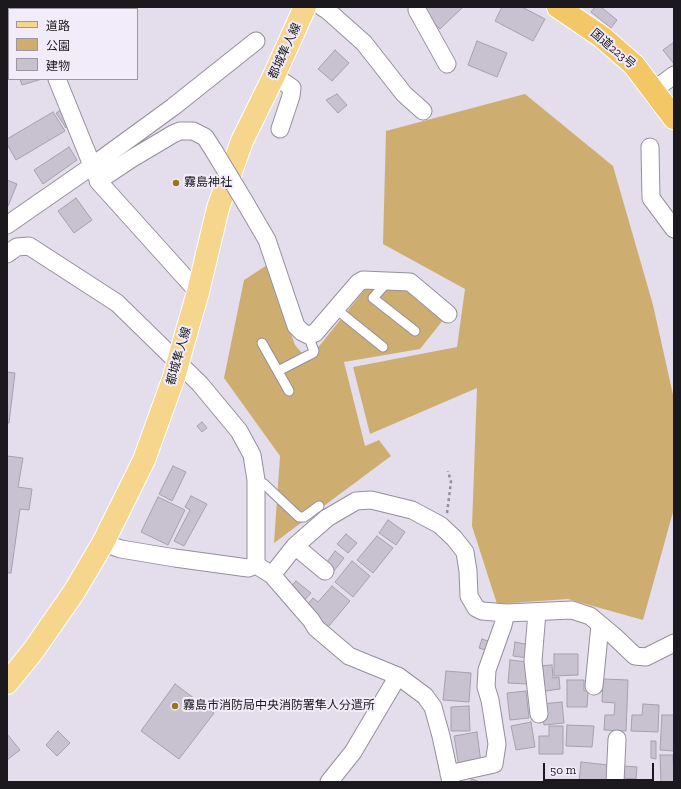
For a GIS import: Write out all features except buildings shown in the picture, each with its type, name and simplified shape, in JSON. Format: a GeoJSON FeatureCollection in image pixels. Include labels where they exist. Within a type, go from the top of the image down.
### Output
{"type":"FeatureCollection","features":[{"type":"Feature","properties":{"kind":"highway","name":"国道223号"},"geometry":{"type":"LineString","coordinates":[[558,7],[602,37],[634,65],[674,118]]}},
{"type":"Feature","properties":{"kind":"main road","name":"都城隼人線"},"geometry":{"type":"LineString","coordinates":[[7,683],[33,651],[74,592],[103,543],[144,460],[174,377],[198,292],[218,208],[242,140],[273,78],[305,7]]}},
{"type":"Feature","properties":{"kind":"street"},"geometry":{"type":"LineString","coordinates":[[322,7],[364,43],[404,94],[423,111]]}},
{"type":"Feature","properties":{"kind":"street"},"geometry":{"type":"LineString","coordinates":[[415,12],[447,64]]}},
{"type":"Feature","properties":{"kind":"street"},"geometry":{"type":"LineString","coordinates":[[95,173],[173,107],[256,41]]}},
{"type":"Feature","properties":{"kind":"street"},"geometry":{"type":"LineString","coordinates":[[654,90],[674,75]]}},
{"type":"Feature","properties":{"kind":"street"},"geometry":{"type":"LineString","coordinates":[[273,78],[292,88],[291,96],[280,129]]}},
{"type":"Feature","properties":{"kind":"street"},"geometry":{"type":"LineString","coordinates":[[57,80],[95,173],[198,292]]}},
{"type":"Feature","properties":{"kind":"street"},"geometry":{"type":"LineString","coordinates":[[10,219],[95,173],[131,159],[173,134],[180,131],[192,131],[205,137],[267,240],[296,326],[302,332],[308,335],[315,332],[358,283],[363,280],[410,282],[448,314]]}},
{"type":"Feature","properties":{"kind":"street"},"geometry":{"type":"LineString","coordinates":[[650,147],[651,198],[674,229]]}},
{"type":"Feature","properties":{"kind":"street"},"geometry":{"type":"LineString","coordinates":[[7,254],[17,247],[29,246],[117,302],[200,384],[239,431],[252,455],[256,480],[256,565]]}},
{"type":"Feature","properties":{"kind":"street"},"geometry":{"type":"LineString","coordinates":[[272,575],[295,546],[327,518],[356,501],[371,500],[412,510],[440,526],[454,538],[465,552],[468,571],[469,596],[476,608],[482,611],[506,613],[572,610],[590,616],[635,656],[646,657],[674,643]]}},
{"type":"Feature","properties":{"kind":"street"},"geometry":{"type":"LineString","coordinates":[[103,543],[122,549],[183,559],[248,568],[256,565]]}},
{"type":"Feature","properties":{"kind":"street"},"geometry":{"type":"LineString","coordinates":[[295,546],[325,571]]}},
{"type":"Feature","properties":{"kind":"street"},"geometry":{"type":"LineString","coordinates":[[256,565],[272,575],[316,628],[349,656],[398,676],[425,696],[433,707],[450,778],[494,764],[497,744],[490,700],[486,687],[487,670],[506,613]]}},
{"type":"Feature","properties":{"kind":"street"},"geometry":{"type":"LineString","coordinates":[[538,612],[533,661],[539,714]]}},
{"type":"Feature","properties":{"kind":"street"},"geometry":{"type":"LineString","coordinates":[[594,686],[600,625]]}},
{"type":"Feature","properties":{"kind":"street"},"geometry":{"type":"LineString","coordinates":[[329,782],[353,752],[398,676]]}},
{"type":"Feature","properties":{"kind":"street"},"geometry":{"type":"LineString","coordinates":[[615,782],[617,739]]}},
{"type":"Feature","properties":{"kind":"lane"},"geometry":{"type":"LineString","coordinates":[[388,281],[373,298],[415,331]]}},
{"type":"Feature","properties":{"kind":"lane"},"geometry":{"type":"LineString","coordinates":[[336,309],[383,347]]}},
{"type":"Feature","properties":{"kind":"lane"},"geometry":{"type":"LineString","coordinates":[[278,371],[313,353],[314,351],[308,335]]}},
{"type":"Feature","properties":{"kind":"lane"},"geometry":{"type":"LineString","coordinates":[[262,343],[289,391]]}},
{"type":"Feature","properties":{"kind":"lane"},"geometry":{"type":"LineString","coordinates":[[256,480],[264,484],[299,517],[304,517],[319,506]]}},
{"type":"Feature","properties":{"kind":"path"},"geometry":{"type":"LineString","coordinates":[[440,526],[446,517],[448,508],[451,482],[448,471]]}},
{"type":"Feature","properties":{"kind":"green space"},"geometry":{"type":"Polygon","coordinates":[[[525,94],[613,166],[653,305],[674,399],[674,498],[673,512],[643,620],[568,599],[497,604],[472,526],[477,388],[370,434],[353,367],[457,347],[465,289],[383,244],[386,131],[525,94]]]}},
{"type":"Feature","properties":{"kind":"green space"},"geometry":{"type":"Polygon","coordinates":[[[267,265],[295,345],[302,353],[316,350],[366,288],[401,287],[419,297],[444,319],[420,349],[344,362],[365,446],[379,440],[391,456],[274,543],[280,456],[224,378],[244,280],[267,265]]]}},
{"type":"Feature","properties":{"kind":"place","name":"霧島神社"},"geometry":{"type":"Point","coordinates":[176,183]}},
{"type":"Feature","properties":{"kind":"place","name":"霧島市消防局中央消防署隼人分遣所"},"geometry":{"type":"Point","coordinates":[175,706]}}]}
